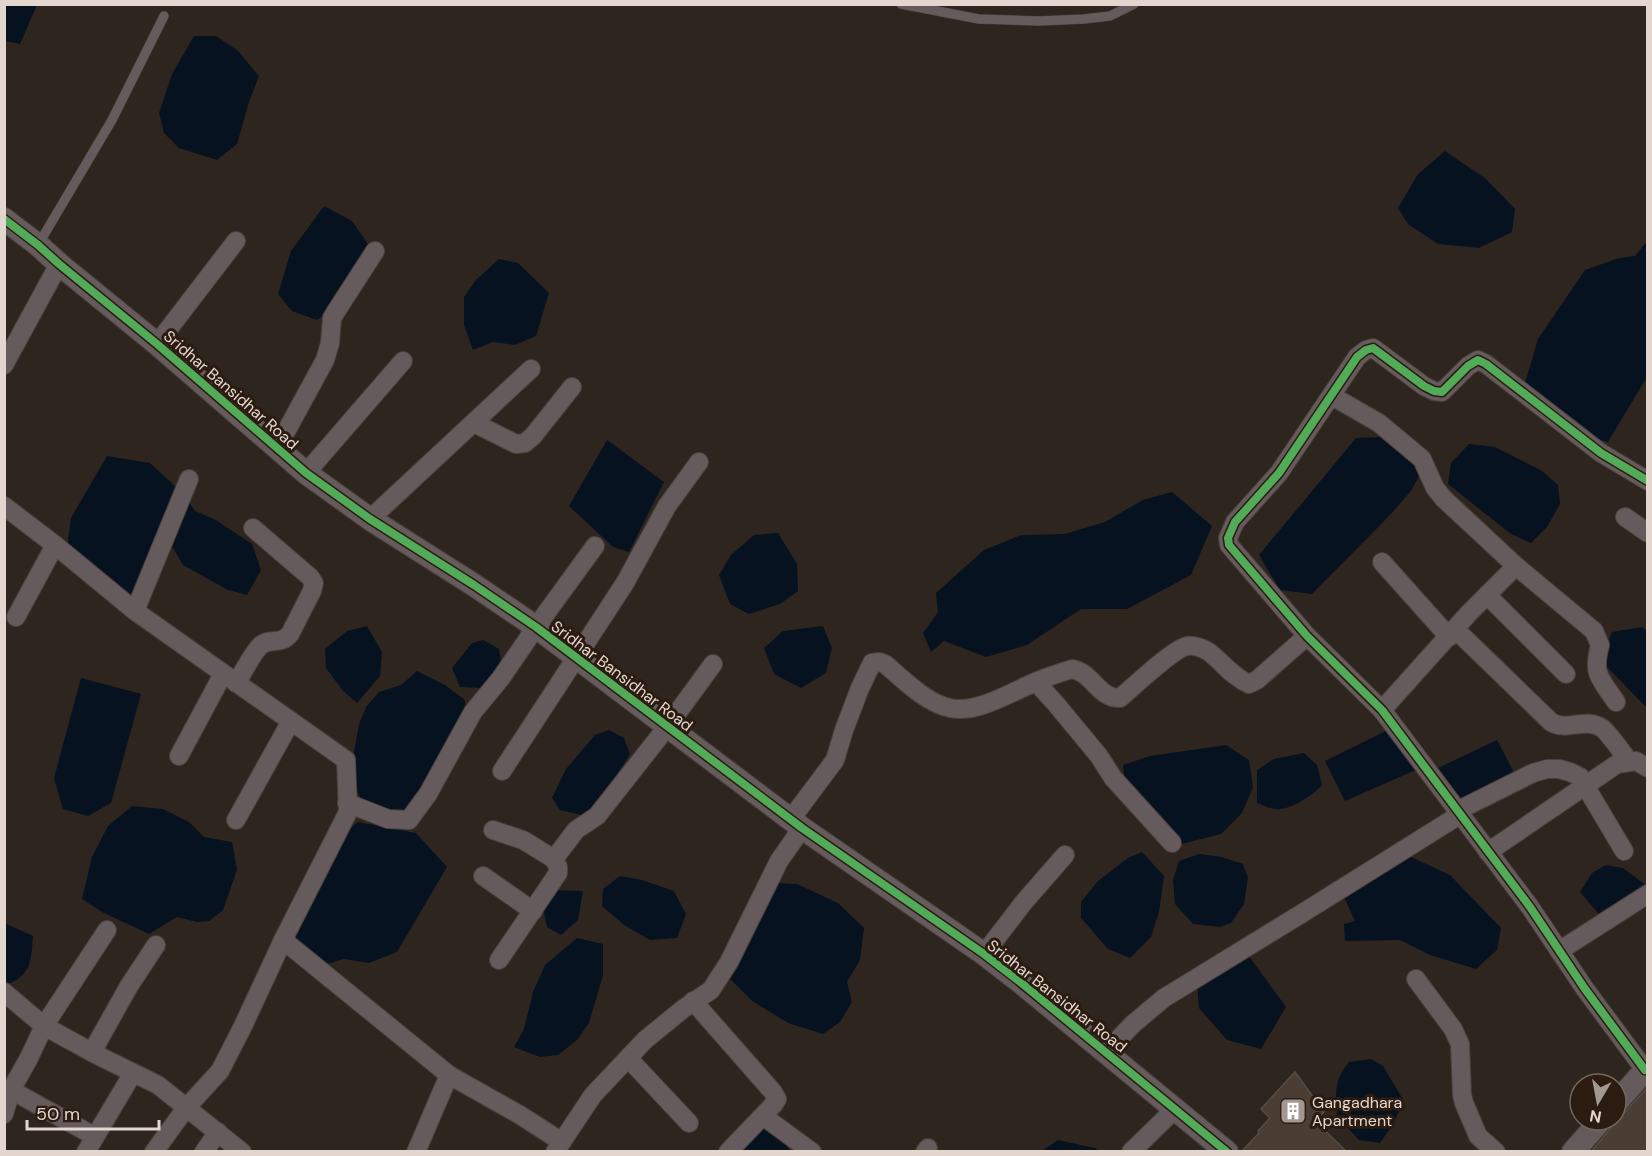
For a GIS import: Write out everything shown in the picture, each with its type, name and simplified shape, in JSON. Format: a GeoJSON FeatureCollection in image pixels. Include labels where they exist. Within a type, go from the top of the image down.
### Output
{"type":"FeatureCollection","features":[{"type":"Feature","properties":{"kind":"street","name":"Sridhar Bansidhar Road"},"geometry":{"type":"LineString","coordinates":[[4,219],[157,344],[306,473],[370,519],[536,627],[796,824],[984,954],[1227,1152]]}},
{"type":"Feature","properties":{"kind":"street"},"geometry":{"type":"LineString","coordinates":[[157,344],[236,241]]}},
{"type":"Feature","properties":{"kind":"street"},"geometry":{"type":"LineString","coordinates":[[277,448],[325,360],[330,343],[332,318],[375,251]]}},
{"type":"Feature","properties":{"kind":"street"},"geometry":{"type":"LineString","coordinates":[[4,365],[59,264]]}},
{"type":"Feature","properties":{"kind":"street"},"geometry":{"type":"LineString","coordinates":[[1628,1089],[1646,1068],[1585,990],[1530,907],[1382,710],[1307,636],[1229,545],[1228,538],[1235,522],[1280,473],[1357,357],[1373,348],[1424,386],[1442,392],[1468,366],[1478,360],[1601,453],[1647,481]]}},
{"type":"Feature","properties":{"kind":"street"},"geometry":{"type":"LineString","coordinates":[[306,473],[403,361]]}},
{"type":"Feature","properties":{"kind":"street"},"geometry":{"type":"LineString","coordinates":[[370,519],[531,369]]}},
{"type":"Feature","properties":{"kind":"street"},"geometry":{"type":"LineString","coordinates":[[474,423],[516,444],[525,443],[572,387]]}},
{"type":"Feature","properties":{"kind":"street"},"geometry":{"type":"LineString","coordinates":[[1332,396],[1379,423],[1422,459],[1435,488],[1444,500],[1516,566],[1593,631],[1600,645],[1596,669],[1616,702]]}},
{"type":"Feature","properties":{"kind":"street"},"geometry":{"type":"LineString","coordinates":[[502,771],[626,583],[667,506],[699,462]]}},
{"type":"Feature","properties":{"kind":"street"},"geometry":{"type":"LineString","coordinates":[[135,611],[189,479]]}},
{"type":"Feature","properties":{"kind":"street"},"geometry":{"type":"LineString","coordinates":[[4,506],[56,545],[135,611],[346,760],[348,812],[220,1071],[186,1108],[154,1152]]}},
{"type":"Feature","properties":{"kind":"street"},"geometry":{"type":"LineString","coordinates":[[1625,517],[1647,533]]}},
{"type":"Feature","properties":{"kind":"street"},"geometry":{"type":"LineString","coordinates":[[179,756],[229,678],[261,645],[268,641],[279,642],[286,639],[312,591],[314,583],[310,577],[253,528]]}},
{"type":"Feature","properties":{"kind":"street"},"geometry":{"type":"LineString","coordinates":[[16,617],[56,545]]}},
{"type":"Feature","properties":{"kind":"street"},"geometry":{"type":"LineString","coordinates":[[347,803],[388,819],[409,820],[428,794],[474,712],[595,546]]}},
{"type":"Feature","properties":{"kind":"street"},"geometry":{"type":"LineString","coordinates":[[1382,562],[1452,633],[1551,722],[1561,727],[1583,723],[1602,728],[1642,765]]}},
{"type":"Feature","properties":{"kind":"street"},"geometry":{"type":"LineString","coordinates":[[1382,710],[1516,566]]}},
{"type":"Feature","properties":{"kind":"street"},"geometry":{"type":"LineString","coordinates":[[1487,595],[1566,674]]}},
{"type":"Feature","properties":{"kind":"street"},"geometry":{"type":"LineString","coordinates":[[283,940],[449,1075],[520,1115],[558,1147],[593,1095],[645,1040],[693,1001],[711,990],[729,962],[796,824],[835,760],[860,688],[872,663],[885,664],[924,696],[949,708],[963,709],[983,704],[1072,669],[1085,674],[1106,695],[1120,698],[1174,653],[1186,646],[1194,646],[1207,651],[1240,680],[1249,684],[1257,680],[1307,636]]}},
{"type":"Feature","properties":{"kind":"street"},"geometry":{"type":"LineString","coordinates":[[554,859],[576,830],[597,816],[713,664]]}},
{"type":"Feature","properties":{"kind":"street"},"geometry":{"type":"LineString","coordinates":[[1036,682],[1099,756],[1113,778],[1172,843]]}},
{"type":"Feature","properties":{"kind":"street"},"geometry":{"type":"LineString","coordinates":[[236,820],[291,721]]}},
{"type":"Feature","properties":{"kind":"street"},"geometry":{"type":"LineString","coordinates":[[1488,852],[1617,764],[1642,765]]}},
{"type":"Feature","properties":{"kind":"street"},"geometry":{"type":"LineString","coordinates":[[1106,1052],[1133,1024],[1164,998],[1460,812],[1533,773],[1546,769],[1559,769],[1580,777],[1624,851]]}},
{"type":"Feature","properties":{"kind":"street"},"geometry":{"type":"LineString","coordinates":[[493,830],[523,840],[554,859],[558,867],[558,873],[499,960]]}},
{"type":"Feature","properties":{"kind":"street"},"geometry":{"type":"LineString","coordinates":[[984,954],[1065,855]]}},
{"type":"Feature","properties":{"kind":"street"},"geometry":{"type":"LineString","coordinates":[[483,876],[533,911]]}},
{"type":"Feature","properties":{"kind":"street"},"geometry":{"type":"LineString","coordinates":[[1559,951],[1647,894]]}},
{"type":"Feature","properties":{"kind":"street"},"geometry":{"type":"LineString","coordinates":[[4,1114],[11,1090],[44,1026],[107,930]]}},
{"type":"Feature","properties":{"kind":"street"},"geometry":{"type":"LineString","coordinates":[[92,1052],[129,986],[156,945]]}},
{"type":"Feature","properties":{"kind":"street"},"geometry":{"type":"LineString","coordinates":[[1416,979],[1453,1029],[1460,1044],[1464,1103],[1478,1136],[1496,1152]]}},
{"type":"Feature","properties":{"kind":"street"},"geometry":{"type":"LineString","coordinates":[[4,992],[44,1026],[158,1085],[242,1152]]}},
{"type":"Feature","properties":{"kind":"street"},"geometry":{"type":"LineString","coordinates":[[693,1001],[777,1099],[728,1152]]}},
{"type":"Feature","properties":{"kind":"street"},"geometry":{"type":"LineString","coordinates":[[628,1058],[688,1123]]}},
{"type":"Feature","properties":{"kind":"street"},"geometry":{"type":"LineString","coordinates":[[11,1090],[90,1144],[133,1072]]}},
{"type":"Feature","properties":{"kind":"street"},"geometry":{"type":"LineString","coordinates":[[416,1152],[449,1075]]}},
{"type":"Feature","properties":{"kind":"street"},"geometry":{"type":"LineString","coordinates":[[1131,1152],[1175,1109]]}},
{"type":"Feature","properties":{"kind":"street"},"geometry":{"type":"LineString","coordinates":[[763,1116],[812,1152]]}},
{"type":"Feature","properties":{"kind":"street"},"geometry":{"type":"LineString","coordinates":[[204,1152],[218,1132]]}},
{"type":"Feature","properties":{"kind":"street"},"geometry":{"type":"LineString","coordinates":[[1574,1152],[1591,1132]]}},
{"type":"Feature","properties":{"kind":"lane"},"geometry":{"type":"LineString","coordinates":[[901,4],[979,19],[1039,21],[1110,16],[1134,4]]}},
{"type":"Feature","properties":{"kind":"lane"},"geometry":{"type":"LineString","coordinates":[[38,245],[112,120],[164,16]]}},
{"type":"Feature","properties":{"kind":"water"},"geometry":{"type":"Polygon","coordinates":[[[4,5],[37,5],[20,44],[5,41],[4,5]]]}},
{"type":"Feature","properties":{"kind":"water"},"geometry":{"type":"Polygon","coordinates":[[[194,36],[216,36],[238,51],[259,76],[237,144],[217,160],[179,148],[164,133],[159,113],[172,74],[194,36]]]}},
{"type":"Feature","properties":{"kind":"water"},"geometry":{"type":"Polygon","coordinates":[[[1445,151],[1486,179],[1515,209],[1512,232],[1479,248],[1438,244],[1408,224],[1398,208],[1418,174],[1445,151]]]}},
{"type":"Feature","properties":{"kind":"water"},"geometry":{"type":"Polygon","coordinates":[[[324,206],[352,221],[370,247],[334,308],[317,320],[292,311],[278,294],[291,251],[324,206]]]}},
{"type":"Feature","properties":{"kind":"water"},"geometry":{"type":"Polygon","coordinates":[[[1647,241],[1647,377],[1608,442],[1593,438],[1525,383],[1538,339],[1585,270],[1619,258],[1635,256],[1647,241]]]}},
{"type":"Feature","properties":{"kind":"water"},"geometry":{"type":"Polygon","coordinates":[[[499,259],[518,263],[549,293],[536,336],[515,345],[493,342],[473,350],[464,325],[464,297],[476,280],[499,259]]]}},
{"type":"Feature","properties":{"kind":"water"},"geometry":{"type":"Polygon","coordinates":[[[1382,437],[1423,469],[1411,491],[1312,594],[1280,590],[1259,555],[1356,438],[1382,437]]]}},
{"type":"Feature","properties":{"kind":"water"},"geometry":{"type":"Polygon","coordinates":[[[607,440],[664,482],[629,552],[613,547],[569,506],[607,440]]]}},
{"type":"Feature","properties":{"kind":"water"},"geometry":{"type":"Polygon","coordinates":[[[1469,444],[1495,447],[1542,471],[1558,485],[1560,504],[1547,527],[1531,543],[1511,534],[1448,484],[1451,463],[1469,444]]]}},
{"type":"Feature","properties":{"kind":"water"},"geometry":{"type":"Polygon","coordinates":[[[107,456],[150,463],[177,488],[141,584],[131,595],[112,590],[67,548],[71,518],[107,456]]]}},
{"type":"Feature","properties":{"kind":"water"},"geometry":{"type":"Polygon","coordinates":[[[1172,492],[1212,526],[1191,575],[1127,609],[1081,609],[1027,645],[986,657],[944,641],[931,652],[923,633],[938,612],[936,593],[984,550],[1021,535],[1065,534],[1105,522],[1143,500],[1172,492]]]}},
{"type":"Feature","properties":{"kind":"water"},"geometry":{"type":"Polygon","coordinates":[[[189,502],[195,511],[214,519],[252,544],[261,570],[247,595],[228,590],[183,565],[172,546],[189,502]]]}},
{"type":"Feature","properties":{"kind":"water"},"geometry":{"type":"Polygon","coordinates":[[[778,533],[797,564],[798,591],[780,604],[749,614],[730,604],[719,575],[731,555],[754,535],[778,533]]]}},
{"type":"Feature","properties":{"kind":"water"},"geometry":{"type":"Polygon","coordinates":[[[367,626],[382,652],[380,676],[357,703],[343,691],[326,668],[325,649],[347,631],[367,626]]]}},
{"type":"Feature","properties":{"kind":"water"},"geometry":{"type":"Polygon","coordinates":[[[823,626],[832,648],[826,673],[801,688],[774,674],[764,648],[783,631],[823,626]]]}},
{"type":"Feature","properties":{"kind":"water"},"geometry":{"type":"Polygon","coordinates":[[[1642,627],[1647,631],[1647,708],[1605,665],[1605,648],[1612,632],[1642,627]]]}},
{"type":"Feature","properties":{"kind":"water"},"geometry":{"type":"Polygon","coordinates":[[[483,640],[499,649],[502,666],[484,688],[460,687],[452,668],[472,643],[483,640]]]}},
{"type":"Feature","properties":{"kind":"water"},"geometry":{"type":"Polygon","coordinates":[[[417,671],[445,685],[465,700],[466,719],[410,809],[393,813],[361,799],[354,785],[354,752],[359,724],[366,707],[379,692],[401,685],[417,671]]]}},
{"type":"Feature","properties":{"kind":"water"},"geometry":{"type":"Polygon","coordinates":[[[81,678],[141,694],[111,803],[88,816],[63,809],[54,778],[81,678]]]}},
{"type":"Feature","properties":{"kind":"water"},"geometry":{"type":"Polygon","coordinates":[[[1392,728],[1418,769],[1345,801],[1325,761],[1392,728]]]}},
{"type":"Feature","properties":{"kind":"water"},"geometry":{"type":"Polygon","coordinates":[[[609,730],[624,738],[630,754],[602,798],[586,816],[560,810],[552,798],[566,769],[595,735],[609,730]]]}},
{"type":"Feature","properties":{"kind":"water"},"geometry":{"type":"Polygon","coordinates":[[[1497,740],[1518,780],[1463,805],[1438,768],[1497,740]]]}},
{"type":"Feature","properties":{"kind":"water"},"geometry":{"type":"Polygon","coordinates":[[[1226,745],[1249,760],[1253,787],[1242,813],[1221,834],[1181,844],[1125,784],[1123,765],[1150,756],[1226,745]]]}},
{"type":"Feature","properties":{"kind":"water"},"geometry":{"type":"Polygon","coordinates":[[[1304,753],[1317,765],[1322,785],[1307,798],[1288,808],[1271,808],[1257,803],[1257,770],[1274,759],[1304,753]]]}},
{"type":"Feature","properties":{"kind":"water"},"geometry":{"type":"Polygon","coordinates":[[[132,806],[163,809],[189,822],[204,837],[232,842],[237,870],[223,910],[209,921],[197,922],[177,917],[149,934],[102,912],[82,899],[92,857],[108,826],[132,806]]]}},
{"type":"Feature","properties":{"kind":"water"},"geometry":{"type":"Polygon","coordinates":[[[358,822],[416,833],[447,867],[397,952],[369,963],[344,959],[327,964],[293,938],[343,834],[358,822]]]}},
{"type":"Feature","properties":{"kind":"water"},"geometry":{"type":"Polygon","coordinates":[[[1142,852],[1164,876],[1159,912],[1151,937],[1130,958],[1108,949],[1081,918],[1081,902],[1098,881],[1128,858],[1142,852]]]}},
{"type":"Feature","properties":{"kind":"water"},"geometry":{"type":"Polygon","coordinates":[[[1199,854],[1222,857],[1243,864],[1248,878],[1244,904],[1231,923],[1220,927],[1193,924],[1175,904],[1173,880],[1179,861],[1199,854]]]}},
{"type":"Feature","properties":{"kind":"water"},"geometry":{"type":"Polygon","coordinates":[[[1409,856],[1450,875],[1501,928],[1497,950],[1476,969],[1430,955],[1400,940],[1345,941],[1344,924],[1355,921],[1343,895],[1409,856]]]}},
{"type":"Feature","properties":{"kind":"water"},"geometry":{"type":"Polygon","coordinates":[[[1606,865],[1623,868],[1647,886],[1644,909],[1628,917],[1598,913],[1580,892],[1592,873],[1606,865]]]}},
{"type":"Feature","properties":{"kind":"water"},"geometry":{"type":"Polygon","coordinates":[[[620,876],[642,880],[674,891],[686,914],[677,938],[650,940],[624,925],[602,906],[603,889],[620,876]]]}},
{"type":"Feature","properties":{"kind":"water"},"geometry":{"type":"Polygon","coordinates":[[[774,883],[797,884],[838,903],[864,928],[860,960],[847,982],[852,1002],[840,1022],[823,1034],[788,1023],[752,1001],[730,979],[774,883]]]}},
{"type":"Feature","properties":{"kind":"water"},"geometry":{"type":"Polygon","coordinates":[[[552,890],[583,891],[578,920],[561,935],[547,927],[543,907],[552,890]]]}},
{"type":"Feature","properties":{"kind":"water"},"geometry":{"type":"Polygon","coordinates":[[[4,923],[33,936],[30,960],[25,972],[5,985],[4,923]]]}},
{"type":"Feature","properties":{"kind":"water"},"geometry":{"type":"Polygon","coordinates":[[[577,938],[603,944],[603,975],[589,1023],[577,1040],[558,1055],[540,1057],[514,1047],[524,1029],[533,992],[545,965],[577,938]]]}},
{"type":"Feature","properties":{"kind":"water"},"geometry":{"type":"Polygon","coordinates":[[[1246,952],[1286,1007],[1261,1049],[1227,1040],[1199,1008],[1197,983],[1246,952]]]}},
{"type":"Feature","properties":{"kind":"water"},"geometry":{"type":"Polygon","coordinates":[[[1371,1059],[1383,1066],[1404,1101],[1392,1126],[1380,1143],[1359,1140],[1337,1116],[1336,1101],[1340,1075],[1349,1062],[1371,1059]]]}},
{"type":"Feature","properties":{"kind":"water"},"geometry":{"type":"Polygon","coordinates":[[[765,1128],[782,1137],[790,1151],[738,1152],[749,1139],[765,1128]]]}},
{"type":"Feature","properties":{"kind":"water"},"geometry":{"type":"Polygon","coordinates":[[[1058,1140],[1095,1148],[1099,1151],[1042,1151],[1058,1140]]]}},
{"type":"Feature","properties":{"kind":"building","name":"Gangadhara Apartment"},"geometry":{"type":"Polygon","coordinates":[[[1295,1072],[1324,1112],[1315,1121],[1347,1152],[1241,1152],[1270,1118],[1261,1109],[1295,1072]]]}},
{"type":"Feature","properties":{"kind":"building"},"geometry":{"type":"Polygon","coordinates":[[[1647,1088],[1647,1152],[1591,1152],[1607,1132],[1628,1132],[1628,1109],[1647,1088]]]}},
{"type":"Feature","properties":{"kind":"cycle path"},"geometry":{"type":"LineString","coordinates":[[4,219],[157,344],[306,473],[370,519],[536,627],[802,828],[984,954],[1227,1152]]}},
{"type":"Feature","properties":{"kind":"cycle path"},"geometry":{"type":"LineString","coordinates":[[1645,1070],[1585,989],[1530,907],[1382,710],[1307,636],[1229,545],[1228,538],[1235,522],[1279,473],[1357,357],[1373,348],[1424,386],[1442,392],[1468,366],[1478,360],[1601,453],[1648,481]]}},
{"type":"Feature","properties":{"kind":"place","name":"Gangadhara Apartment"},"geometry":{"type":"Point","coordinates":[1293,1111]}}]}
